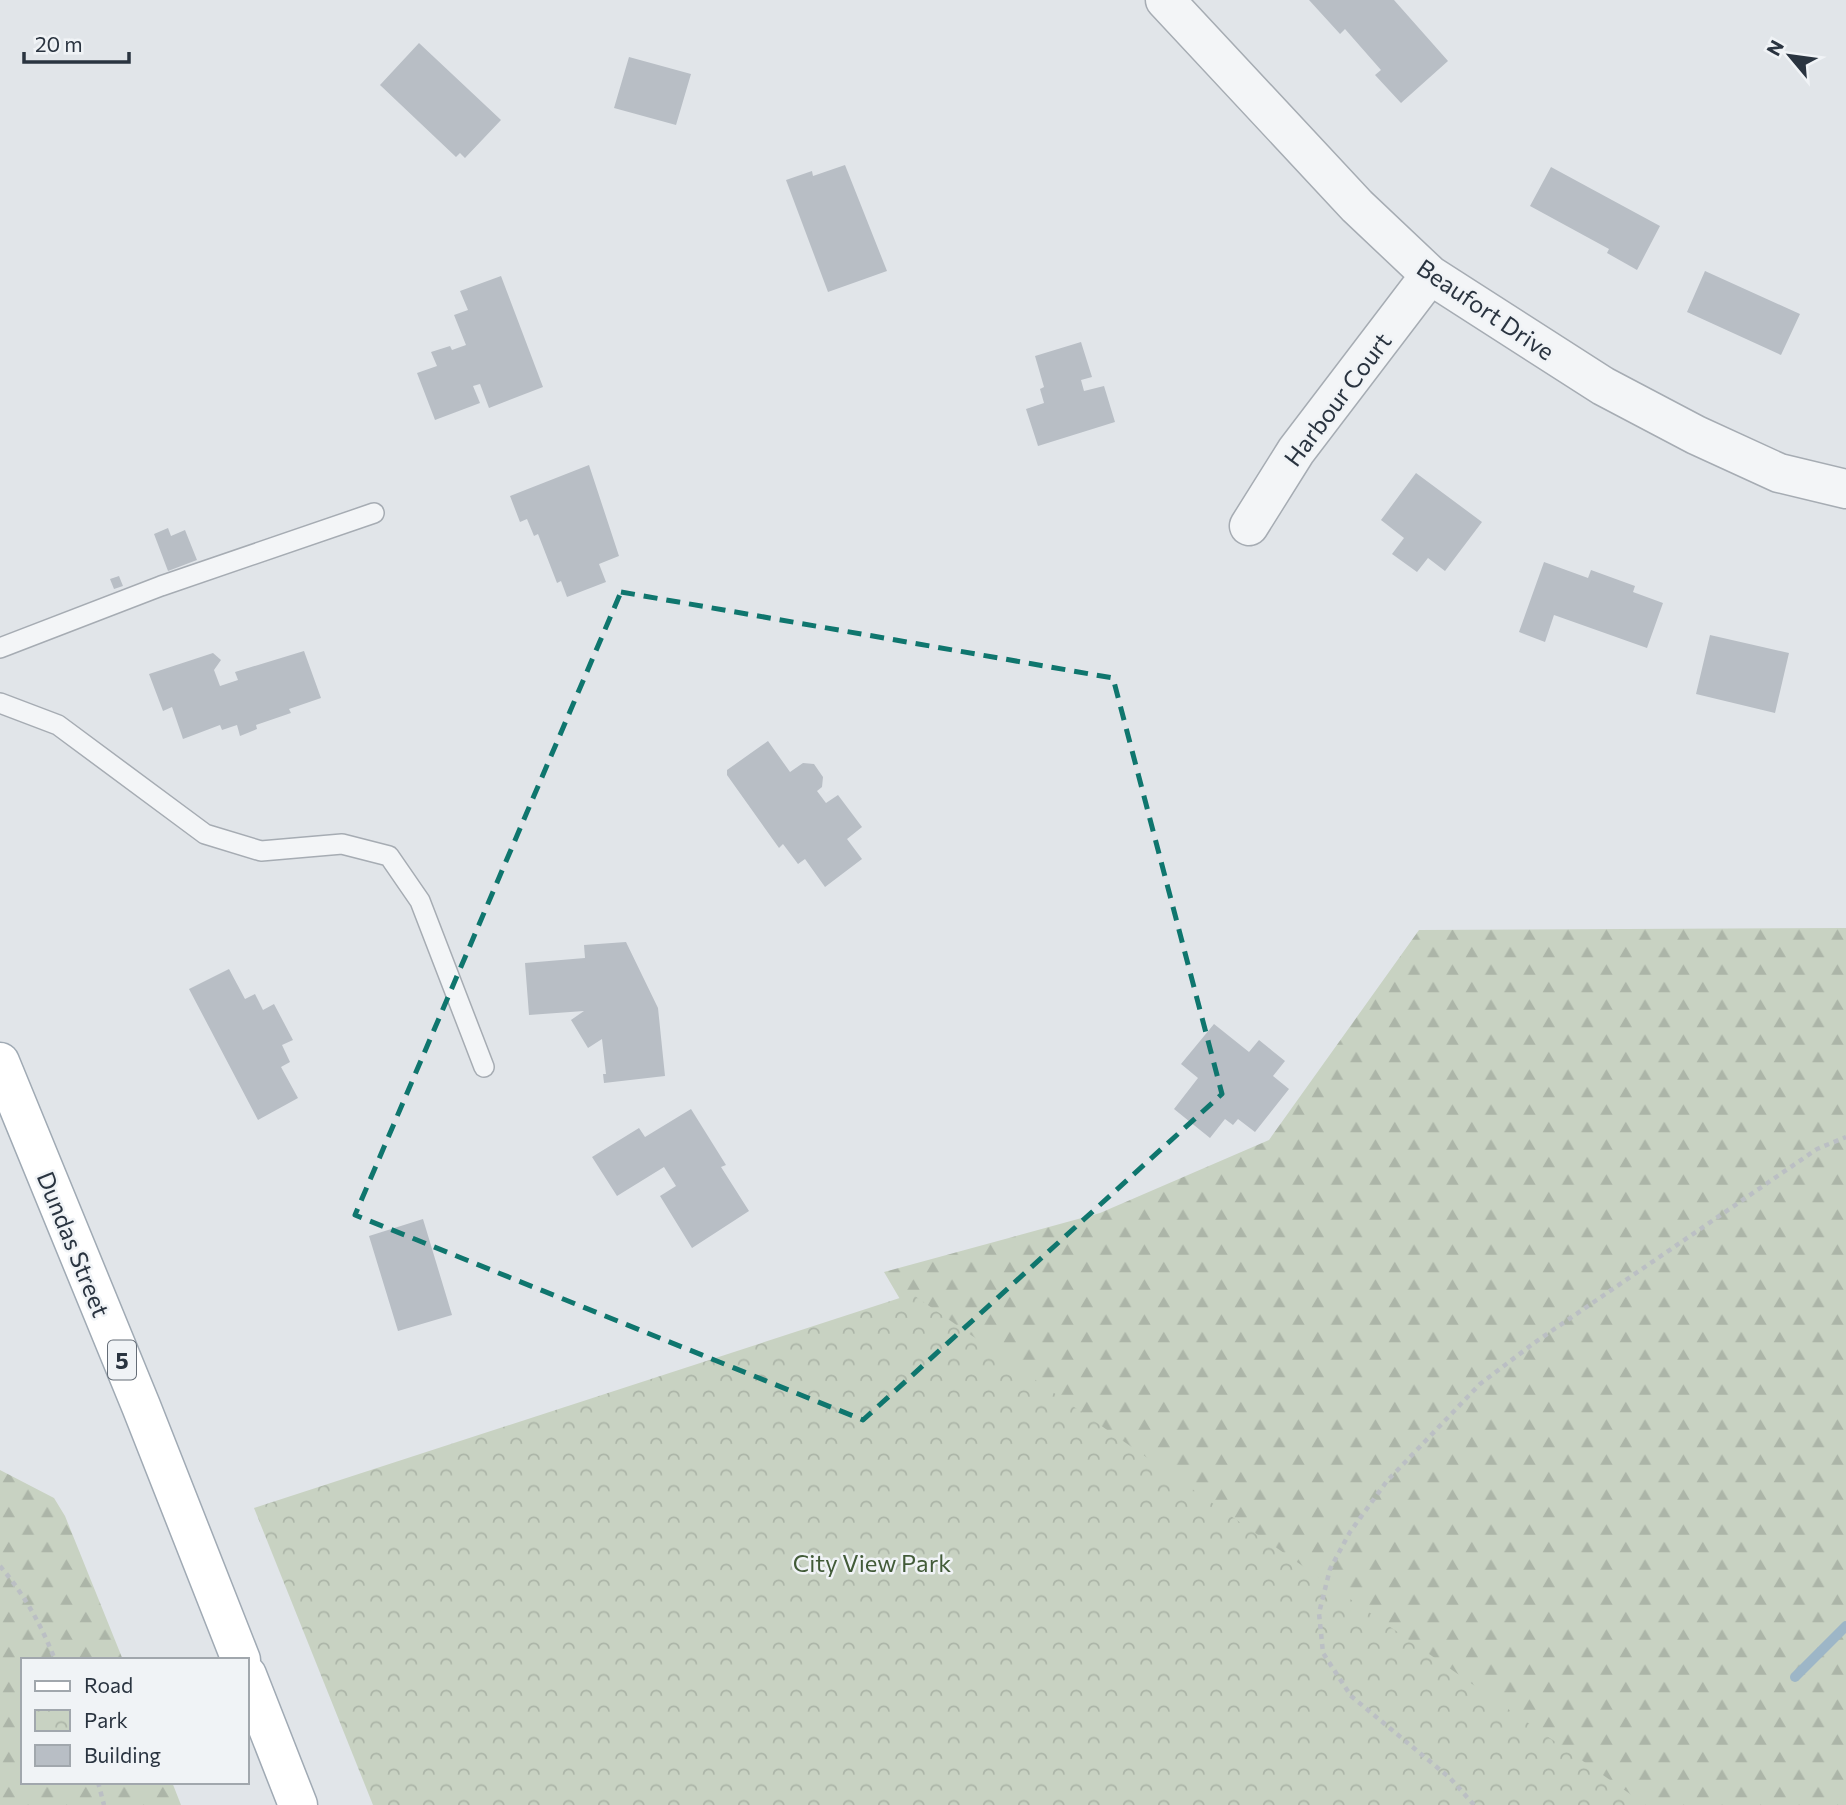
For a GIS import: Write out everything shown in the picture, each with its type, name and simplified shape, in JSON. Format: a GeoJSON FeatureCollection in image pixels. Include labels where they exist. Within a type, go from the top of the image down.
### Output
{"type":"FeatureCollection","features":[{"type":"Feature","properties":{"kind":"main road","name":"Dundas Street"},"geometry":{"type":"LineString","coordinates":[[0,1062],[141,1406],[240,1658]]}},
{"type":"Feature","properties":{"kind":"main road"},"geometry":{"type":"LineString","coordinates":[[248,1678],[298,1805]]}},
{"type":"Feature","properties":{"kind":"street","name":"Beaufort Drive"},"geometry":{"type":"LineString","coordinates":[[1165,0],[1357,206],[1430,275],[1603,386],[1696,435],[1779,473],[1846,489]]}},
{"type":"Feature","properties":{"kind":"street","name":"Harbour Court"},"geometry":{"type":"LineString","coordinates":[[1249,526],[1296,451],[1430,275]]}},
{"type":"Feature","properties":{"kind":"lane"},"geometry":{"type":"LineString","coordinates":[[0,648],[161,586],[374,513]]}},
{"type":"Feature","properties":{"kind":"lane"},"geometry":{"type":"LineString","coordinates":[[0,703],[58,725],[205,834],[261,851],[342,844],[389,856],[420,901],[484,1067]]}},
{"type":"Feature","properties":{"kind":"path"},"geometry":{"type":"LineString","coordinates":[[1474,1805],[1450,1779],[1351,1696],[1323,1653],[1318,1613],[1330,1569],[1350,1532],[1387,1481],[1480,1384],[1534,1343],[1817,1149],[1846,1137]]}},
{"type":"Feature","properties":{"kind":"path"},"geometry":{"type":"LineString","coordinates":[[0,1566],[42,1627],[54,1658]]}},
{"type":"Feature","properties":{"kind":"path"},"geometry":{"type":"LineString","coordinates":[[99,1784],[104,1805]]}},
{"type":"Feature","properties":{"kind":"highlighted area"},"geometry":{"type":"Polygon","coordinates":[[[621,592],[1113,678],[1222,1094],[863,1420],[355,1215],[621,592]]]}},
{"type":"Feature","properties":{"kind":"green space"},"geometry":{"type":"Polygon","coordinates":[[[1846,928],[1846,1805],[1385,1805],[1009,1484],[884,1272],[1100,1213],[1269,1140],[1419,930],[1846,928]]]}},
{"type":"Feature","properties":{"kind":"green space","name":"City View Park"},"geometry":{"type":"Polygon","coordinates":[[[912,1294],[1646,1805],[373,1805],[254,1508],[912,1294]]]}},
{"type":"Feature","properties":{"kind":"green space"},"geometry":{"type":"Polygon","coordinates":[[[0,1470],[54,1498],[65,1516],[122,1658],[21,1658],[21,1784],[173,1784],[181,1805],[0,1805],[0,1470]]]}},
{"type":"Feature","properties":{"kind":"building"},"geometry":{"type":"Polygon","coordinates":[[[1309,0],[1394,0],[1448,61],[1401,103],[1375,75],[1381,70],[1345,29],[1340,34],[1309,0]]]}},
{"type":"Feature","properties":{"kind":"building"},"geometry":{"type":"Polygon","coordinates":[[[419,43],[501,120],[465,158],[460,153],[456,157],[380,85],[419,43]]]}},
{"type":"Feature","properties":{"kind":"building"},"geometry":{"type":"Polygon","coordinates":[[[629,57],[691,74],[676,125],[614,108],[629,57]]]}},
{"type":"Feature","properties":{"kind":"building"},"geometry":{"type":"Polygon","coordinates":[[[845,165],[887,271],[828,292],[786,180],[812,171],[813,176],[845,165]]]}},
{"type":"Feature","properties":{"kind":"building"},"geometry":{"type":"Polygon","coordinates":[[[1551,167],[1660,226],[1637,270],[1607,253],[1609,249],[1530,206],[1551,167]]]}},
{"type":"Feature","properties":{"kind":"building"},"geometry":{"type":"Polygon","coordinates":[[[1705,271],[1800,314],[1781,355],[1687,312],[1705,271]]]}},
{"type":"Feature","properties":{"kind":"building"},"geometry":{"type":"Polygon","coordinates":[[[501,276],[543,387],[489,408],[480,384],[473,386],[480,403],[435,420],[417,373],[437,366],[431,352],[450,346],[452,350],[466,345],[454,315],[468,310],[460,291],[501,276]]]}},
{"type":"Feature","properties":{"kind":"building"},"geometry":{"type":"Polygon","coordinates":[[[1081,342],[1092,377],[1081,380],[1084,391],[1104,386],[1115,422],[1038,446],[1026,409],[1044,403],[1040,389],[1044,387],[1035,356],[1081,342]]]}},
{"type":"Feature","properties":{"kind":"building"},"geometry":{"type":"Polygon","coordinates":[[[589,465],[619,556],[599,564],[606,582],[567,597],[561,581],[557,583],[538,534],[534,536],[527,519],[520,522],[510,496],[589,465]]]}},
{"type":"Feature","properties":{"kind":"building"},"geometry":{"type":"Polygon","coordinates":[[[1416,473],[1482,522],[1445,571],[1428,558],[1417,572],[1392,554],[1404,538],[1381,520],[1416,473]]]}},
{"type":"Feature","properties":{"kind":"building"},"geometry":{"type":"Polygon","coordinates":[[[168,528],[171,536],[185,530],[197,560],[168,571],[154,534],[168,528]]]}},
{"type":"Feature","properties":{"kind":"building"},"geometry":{"type":"Polygon","coordinates":[[[1544,562],[1588,578],[1591,570],[1635,586],[1633,592],[1663,603],[1647,648],[1554,615],[1545,642],[1519,632],[1544,562]]]}},
{"type":"Feature","properties":{"kind":"building"},"geometry":{"type":"Polygon","coordinates":[[[119,576],[123,586],[114,589],[110,579],[119,576]]]}},
{"type":"Feature","properties":{"kind":"building"},"geometry":{"type":"Polygon","coordinates":[[[1710,635],[1789,653],[1775,713],[1696,694],[1710,635]]]}},
{"type":"Feature","properties":{"kind":"building"},"geometry":{"type":"Polygon","coordinates":[[[304,651],[321,698],[289,709],[291,713],[256,725],[257,729],[240,736],[237,725],[222,730],[220,725],[183,739],[172,707],[163,711],[149,674],[213,653],[221,660],[214,670],[220,686],[238,680],[235,672],[304,651]]]}},
{"type":"Feature","properties":{"kind":"building"},"geometry":{"type":"Polygon","coordinates":[[[768,741],[790,772],[803,763],[814,764],[823,777],[822,787],[817,791],[826,803],[838,795],[862,827],[847,839],[862,859],[825,887],[805,859],[798,864],[783,844],[779,848],[727,775],[727,770],[768,741]]]}},
{"type":"Feature","properties":{"kind":"building"},"geometry":{"type":"Polygon","coordinates":[[[626,942],[658,1008],[665,1076],[604,1083],[603,1074],[606,1074],[602,1039],[588,1048],[571,1020],[584,1011],[529,1015],[525,963],[585,958],[584,945],[626,942]]]}},
{"type":"Feature","properties":{"kind":"building"},"geometry":{"type":"Polygon","coordinates":[[[229,969],[245,999],[255,994],[263,1010],[274,1004],[293,1040],[282,1045],[290,1062],[281,1067],[298,1098],[258,1120],[189,989],[229,969]]]}},
{"type":"Feature","properties":{"kind":"building"},"geometry":{"type":"Polygon","coordinates":[[[1214,1024],[1249,1052],[1259,1040],[1285,1061],[1273,1076],[1289,1089],[1255,1132],[1238,1119],[1233,1125],[1225,1119],[1210,1138],[1174,1109],[1198,1078],[1181,1064],[1214,1024]]]}},
{"type":"Feature","properties":{"kind":"building"},"geometry":{"type":"Polygon","coordinates":[[[691,1109],[726,1165],[721,1167],[749,1211],[692,1248],[660,1196],[676,1186],[664,1167],[617,1196],[592,1157],[639,1128],[645,1137],[691,1109]]]}},
{"type":"Feature","properties":{"kind":"building"},"geometry":{"type":"Polygon","coordinates":[[[423,1219],[452,1315],[398,1331],[369,1236],[423,1219]]]}},
{"type":"Feature","properties":{"kind":"waterway"},"geometry":{"type":"LineString","coordinates":[[1795,1677],[1846,1626]]}}]}
